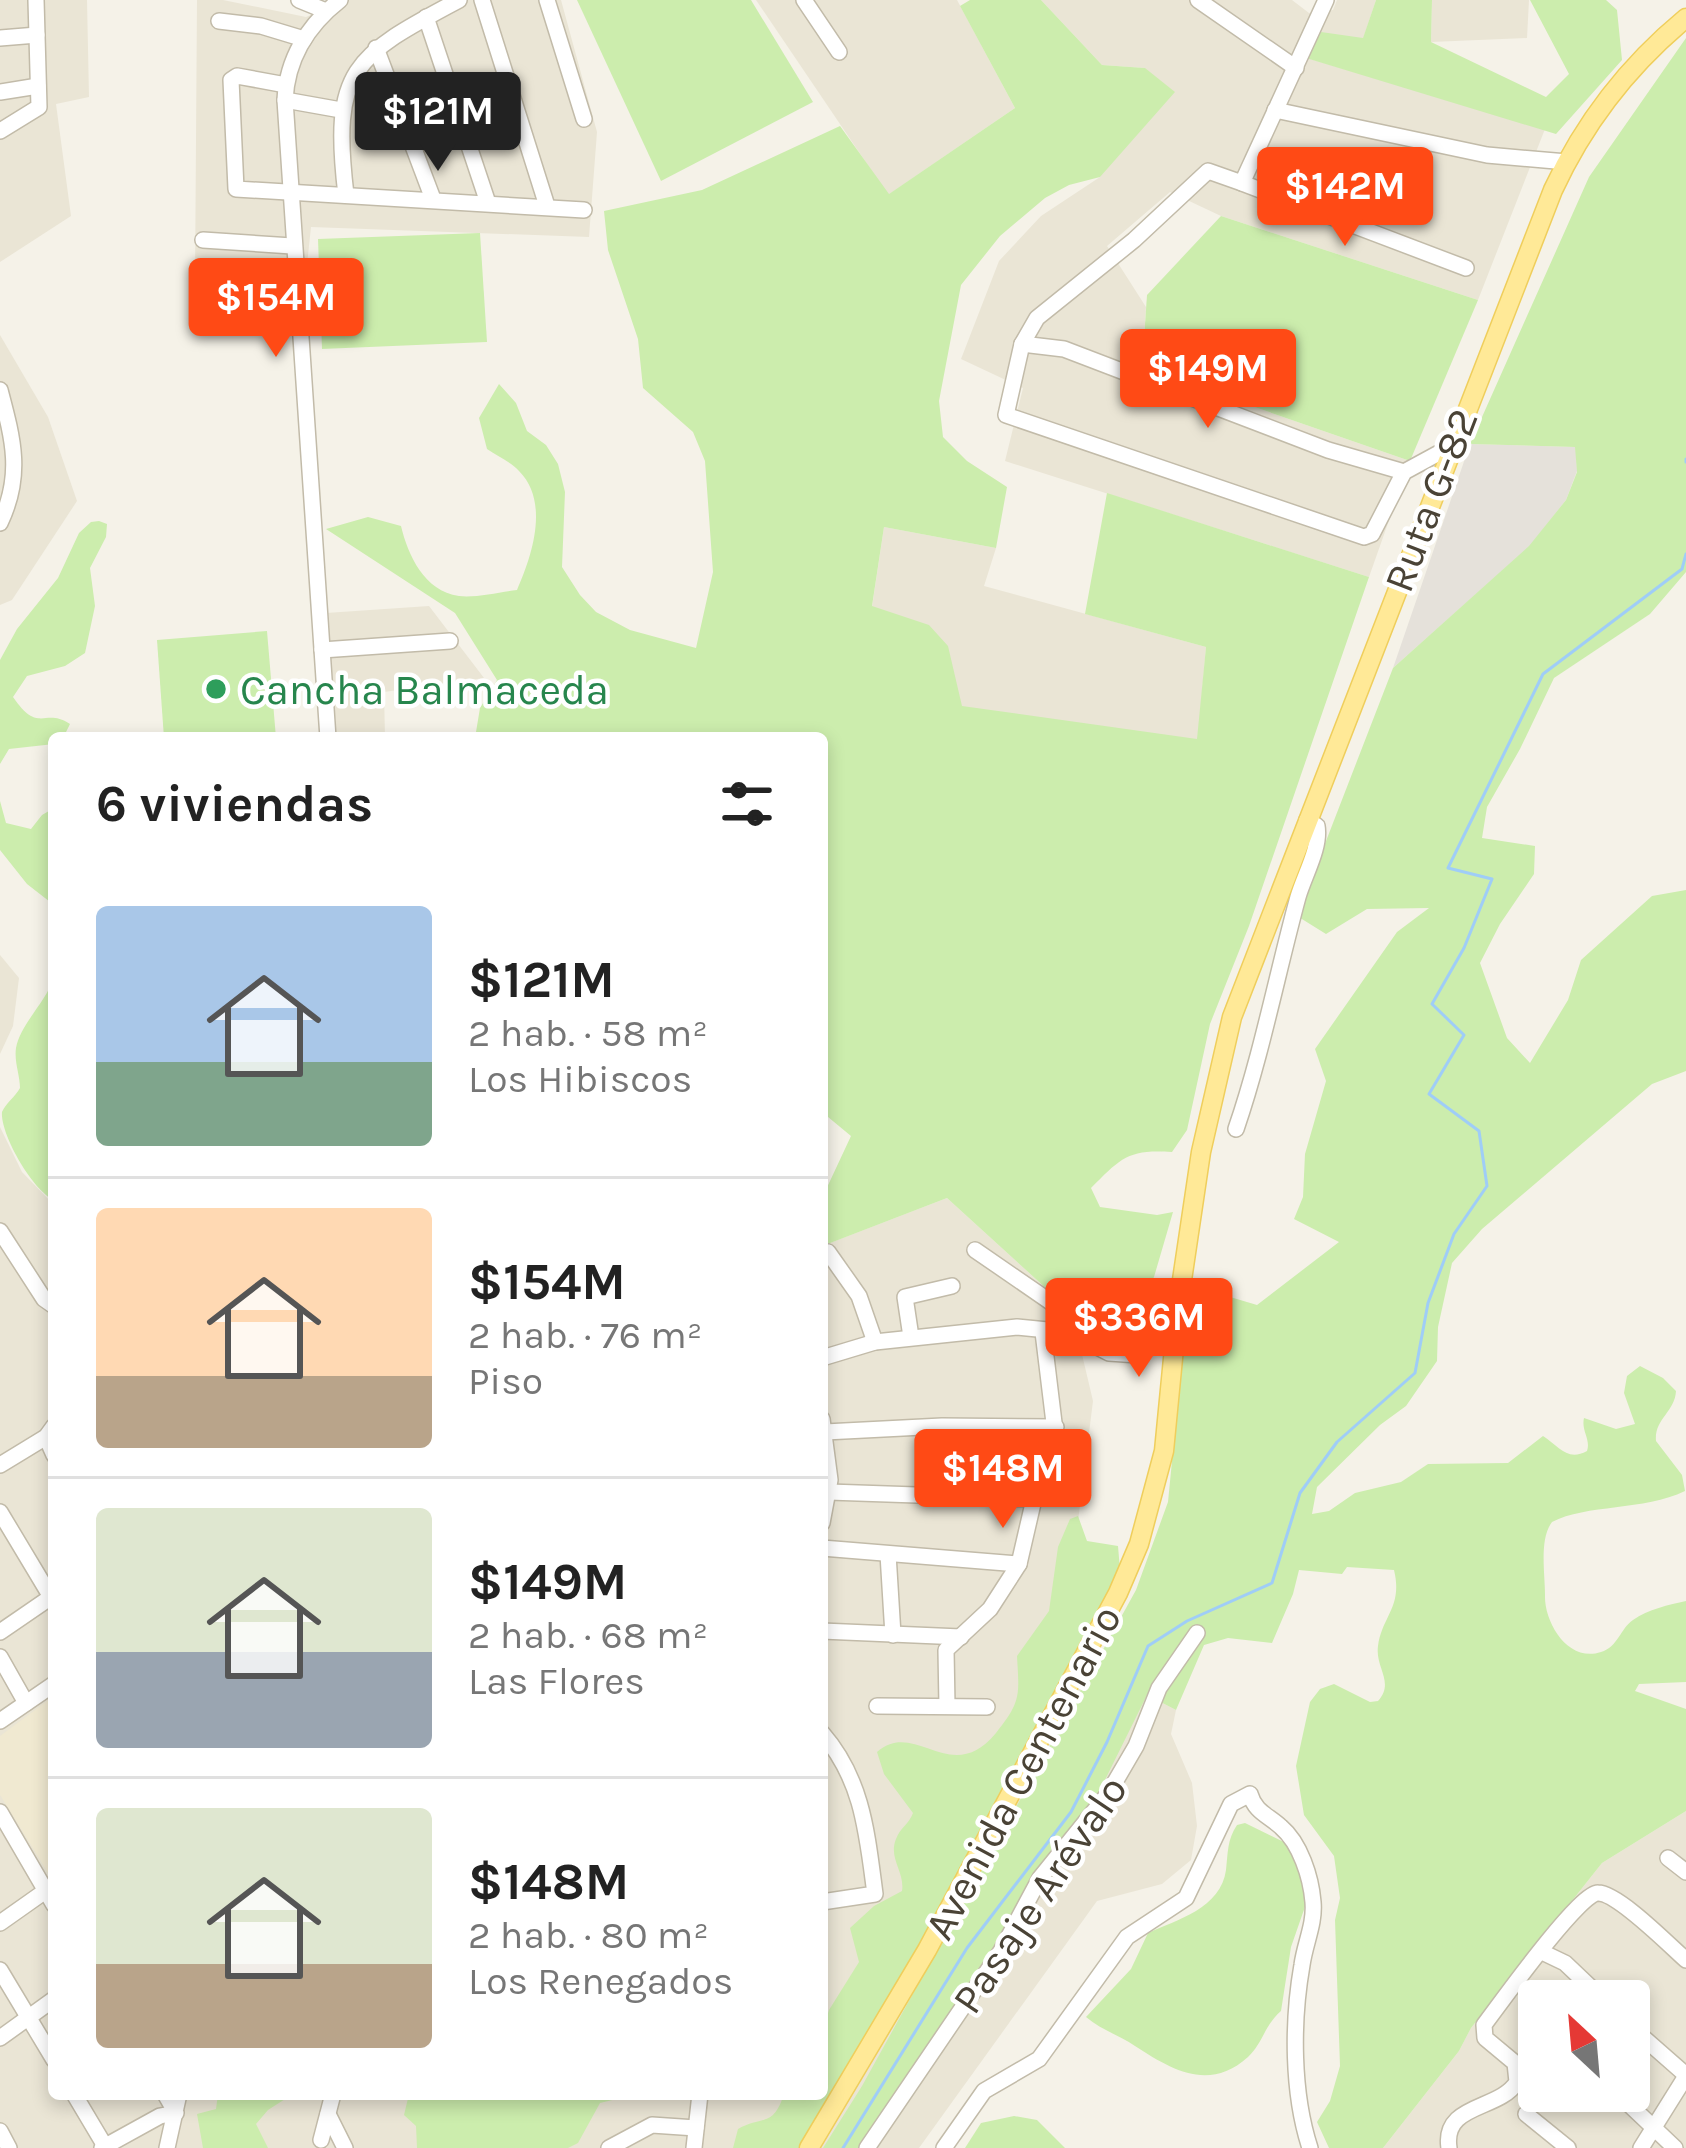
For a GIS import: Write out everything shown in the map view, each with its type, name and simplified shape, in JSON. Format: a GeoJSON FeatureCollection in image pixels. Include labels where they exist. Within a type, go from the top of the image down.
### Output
{"type":"FeatureCollection","features":[{"type":"Feature","properties":{"kind":"main road","name":"Ruta G-82"},"geometry":{"type":"LineString","coordinates":[[1232,1017],[1450,447],[1567,162],[1627,74],[1686,18]]}},
{"type":"Feature","properties":{"kind":"main road","name":"Avenida Centenario"},"geometry":{"type":"LineString","coordinates":[[808,2148],[927,1950],[1129,1569],[1160,1472],[1178,1307],[1207,1119],[1232,1017]]}},
{"type":"Feature","properties":{"kind":"street"},"geometry":{"type":"LineString","coordinates":[[0,131],[39,107],[36,0]]}},
{"type":"Feature","properties":{"kind":"street"},"geometry":{"type":"LineString","coordinates":[[299,0],[333,6]]}},
{"type":"Feature","properties":{"kind":"street"},"geometry":{"type":"LineString","coordinates":[[346,195],[341,110],[354,74],[376,48],[459,0]]}},
{"type":"Feature","properties":{"kind":"street"},"geometry":{"type":"LineString","coordinates":[[482,0],[547,206]]}},
{"type":"Feature","properties":{"kind":"street"},"geometry":{"type":"LineString","coordinates":[[547,0],[584,119]]}},
{"type":"Feature","properties":{"kind":"street"},"geometry":{"type":"LineString","coordinates":[[804,0],[839,52]]}},
{"type":"Feature","properties":{"kind":"street"},"geometry":{"type":"LineString","coordinates":[[1198,0],[1295,68]]}},
{"type":"Feature","properties":{"kind":"street"},"geometry":{"type":"LineString","coordinates":[[1241,183],[1326,0]]}},
{"type":"Feature","properties":{"kind":"street"},"geometry":{"type":"LineString","coordinates":[[328,732],[285,93],[304,39],[333,6]]}},
{"type":"Feature","properties":{"kind":"street"},"geometry":{"type":"LineString","coordinates":[[426,17],[488,203]]}},
{"type":"Feature","properties":{"kind":"street"},"geometry":{"type":"LineString","coordinates":[[219,21],[261,26],[304,39]]}},
{"type":"Feature","properties":{"kind":"street"},"geometry":{"type":"LineString","coordinates":[[0,38],[37,35]]}},
{"type":"Feature","properties":{"kind":"street"},"geometry":{"type":"LineString","coordinates":[[376,48],[433,199]]}},
{"type":"Feature","properties":{"kind":"street"},"geometry":{"type":"LineString","coordinates":[[341,110],[237,76],[230,82],[234,188],[584,210]]}},
{"type":"Feature","properties":{"kind":"street"},"geometry":{"type":"LineString","coordinates":[[0,92],[38,86]]}},
{"type":"Feature","properties":{"kind":"street"},"geometry":{"type":"LineString","coordinates":[[1275,110],[1487,155],[1567,162]]}},
{"type":"Feature","properties":{"kind":"street"},"geometry":{"type":"LineString","coordinates":[[1450,447],[1404,472],[1372,534],[1364,537],[1006,415],[1022,344],[1037,318],[1134,240],[1208,171],[1466,268]]}},
{"type":"Feature","properties":{"kind":"street"},"geometry":{"type":"LineString","coordinates":[[203,240],[292,246]]}},
{"type":"Feature","properties":{"kind":"street"},"geometry":{"type":"LineString","coordinates":[[1022,344],[1064,349],[1328,450],[1404,472]]}},
{"type":"Feature","properties":{"kind":"street"},"geometry":{"type":"LineString","coordinates":[[0,391],[16,450],[16,472],[0,523]]}},
{"type":"Feature","properties":{"kind":"street"},"geometry":{"type":"LineString","coordinates":[[322,650],[450,641]]}},
{"type":"Feature","properties":{"kind":"street"},"geometry":{"type":"LineString","coordinates":[[1236,1130],[1318,838],[1317,826],[1307,820]]}},
{"type":"Feature","properties":{"kind":"street"},"geometry":{"type":"LineString","coordinates":[[0,1231],[48,1302]]}},
{"type":"Feature","properties":{"kind":"street"},"geometry":{"type":"LineString","coordinates":[[975,1250],[1068,1314],[1069,1332]]}},
{"type":"Feature","properties":{"kind":"street"},"geometry":{"type":"LineString","coordinates":[[828,1252],[859,1296],[874,1342]]}},
{"type":"Feature","properties":{"kind":"street"},"geometry":{"type":"LineString","coordinates":[[911,1337],[905,1297],[952,1286]]}},
{"type":"Feature","properties":{"kind":"street"},"geometry":{"type":"LineString","coordinates":[[828,1356],[874,1342],[1017,1327],[1069,1332],[1109,1353],[1138,1354],[1165,1331],[1178,1307]]}},
{"type":"Feature","properties":{"kind":"street"},"geometry":{"type":"LineString","coordinates":[[947,1706],[946,1650],[990,1610],[1019,1564],[1034,1499],[1059,1464],[1043,1332]]}},
{"type":"Feature","properties":{"kind":"street"},"geometry":{"type":"LineString","coordinates":[[828,1425],[1056,1427]]}},
{"type":"Feature","properties":{"kind":"street"},"geometry":{"type":"LineString","coordinates":[[0,1465],[48,1432]]}},
{"type":"Feature","properties":{"kind":"street"},"geometry":{"type":"LineString","coordinates":[[828,1481],[828,1496]]}},
{"type":"Feature","properties":{"kind":"street"},"geometry":{"type":"LineString","coordinates":[[829,1492],[1034,1499]]}},
{"type":"Feature","properties":{"kind":"street"},"geometry":{"type":"LineString","coordinates":[[0,1512],[48,1590]]}},
{"type":"Feature","properties":{"kind":"street"},"geometry":{"type":"LineString","coordinates":[[828,1549],[1019,1564]]}},
{"type":"Feature","properties":{"kind":"street"},"geometry":{"type":"LineString","coordinates":[[888,1554],[893,1636]]}},
{"type":"Feature","properties":{"kind":"street"},"geometry":{"type":"LineString","coordinates":[[0,1632],[48,1601]]}},
{"type":"Feature","properties":{"kind":"street"},"geometry":{"type":"LineString","coordinates":[[828,1631],[961,1637]]}},
{"type":"Feature","properties":{"kind":"street","name":"Pasaje Arévalo"},"geometry":{"type":"LineString","coordinates":[[867,2148],[1001,1951],[1040,1878],[1108,1794],[1136,1746],[1159,1688],[1198,1633]]}},
{"type":"Feature","properties":{"kind":"street"},"geometry":{"type":"LineString","coordinates":[[0,1657],[26,1703]]}},
{"type":"Feature","properties":{"kind":"street"},"geometry":{"type":"LineString","coordinates":[[0,1721],[48,1688]]}},
{"type":"Feature","properties":{"kind":"street"},"geometry":{"type":"LineString","coordinates":[[877,1706],[987,1707]]}},
{"type":"Feature","properties":{"kind":"street"},"geometry":{"type":"LineString","coordinates":[[828,1901],[875,1894],[864,1812],[830,1756]]}},
{"type":"Feature","properties":{"kind":"street"},"geometry":{"type":"LineString","coordinates":[[944,2148],[984,2091],[1039,2059],[1127,1937],[1186,1898],[1231,1804],[1250,1794],[1262,1814],[1290,1837],[1312,1895],[1312,1924],[1301,1966],[1296,2019],[1302,2111],[1310,2148]]}},
{"type":"Feature","properties":{"kind":"street"},"geometry":{"type":"LineString","coordinates":[[0,1812],[48,1889]]}},
{"type":"Feature","properties":{"kind":"street"},"geometry":{"type":"LineString","coordinates":[[1668,1858],[1686,1872]]}},
{"type":"Feature","properties":{"kind":"street"},"geometry":{"type":"LineString","coordinates":[[1520,1980],[1571,1911],[1595,1892],[1612,1897],[1686,1960]]}},
{"type":"Feature","properties":{"kind":"street"},"geometry":{"type":"LineString","coordinates":[[0,1923],[48,1896]]}},
{"type":"Feature","properties":{"kind":"street"},"geometry":{"type":"LineString","coordinates":[[1542,1952],[1582,1980]]}},
{"type":"Feature","properties":{"kind":"street"},"geometry":{"type":"LineString","coordinates":[[0,1970],[48,2050]]}},
{"type":"Feature","properties":{"kind":"street"},"geometry":{"type":"LineString","coordinates":[[1447,2147],[1456,2119],[1508,2094],[1517,2082],[1512,2060],[1485,2038],[1483,2028],[1518,1983]]}},
{"type":"Feature","properties":{"kind":"street"},"geometry":{"type":"LineString","coordinates":[[0,2038],[48,2003]]}},
{"type":"Feature","properties":{"kind":"street"},"geometry":{"type":"LineString","coordinates":[[1641,2148],[1686,2076],[1650,2044]]}},
{"type":"Feature","properties":{"kind":"street"},"geometry":{"type":"LineString","coordinates":[[77,2100],[104,2147],[160,2116],[176,2113]]}},
{"type":"Feature","properties":{"kind":"street"},"geometry":{"type":"LineString","coordinates":[[168,2100],[176,2113]]}},
{"type":"Feature","properties":{"kind":"street"},"geometry":{"type":"LineString","coordinates":[[143,2126],[169,2142],[178,2100]]}},
{"type":"Feature","properties":{"kind":"street"},"geometry":{"type":"LineString","coordinates":[[321,2140],[332,2100]]}},
{"type":"Feature","properties":{"kind":"street"},"geometry":{"type":"LineString","coordinates":[[694,2148],[699,2100]]}},
{"type":"Feature","properties":{"kind":"street"},"geometry":{"type":"LineString","coordinates":[[1637,2112],[1675,2148]]}},
{"type":"Feature","properties":{"kind":"street"},"geometry":{"type":"LineString","coordinates":[[328,2114],[345,2148]]}},
{"type":"Feature","properties":{"kind":"street"},"geometry":{"type":"LineString","coordinates":[[1526,2114],[1568,2148]]}},
{"type":"Feature","properties":{"kind":"street"},"geometry":{"type":"LineString","coordinates":[[608,2148],[646,2126],[696,2128]]}},
{"type":"Feature","properties":{"kind":"street"},"geometry":{"type":"LineString","coordinates":[[0,2131],[9,2148]]}},
{"type":"Feature","properties":{"kind":"shaded area"},"geometry":{"type":"Polygon","coordinates":[[[0,0],[87,0],[89,97],[56,104],[71,216],[0,262],[0,0]]]}},
{"type":"Feature","properties":{"kind":"shaded area"},"geometry":{"type":"Polygon","coordinates":[[[197,0],[223,0],[306,17],[347,0],[561,0],[597,132],[589,237],[311,227],[306,274],[195,282],[197,0]]]}},
{"type":"Feature","properties":{"kind":"shaded area"},"geometry":{"type":"Polygon","coordinates":[[[756,0],[957,0],[1015,108],[888,195],[756,0]]]}},
{"type":"Feature","properties":{"kind":"shaded area"},"geometry":{"type":"Polygon","coordinates":[[[1041,0],[1292,0],[1309,13],[1333,10],[1337,0],[1376,0],[1363,39],[1307,58],[1545,129],[1478,300],[1221,216],[1170,192],[1107,246],[1146,307],[1142,368],[1410,461],[1369,577],[1005,461],[1023,388],[961,359],[999,261],[1041,216],[1100,177],[1145,68],[1102,65],[1041,0]]]}},
{"type":"Feature","properties":{"kind":"shaded area"},"geometry":{"type":"Polygon","coordinates":[[[1432,0],[1529,0],[1527,38],[1431,42],[1432,0]]]}},
{"type":"Feature","properties":{"kind":"shaded area"},"geometry":{"type":"Polygon","coordinates":[[[0,335],[48,417],[77,501],[12,600],[0,605],[0,335]]]}},
{"type":"Feature","properties":{"kind":"shaded area"},"geometry":{"type":"Polygon","coordinates":[[[1470,444],[1576,447],[1577,471],[1566,500],[1530,546],[1393,668],[1470,444]]]}},
{"type":"Feature","properties":{"kind":"shaded area"},"geometry":{"type":"Polygon","coordinates":[[[884,527],[996,548],[984,586],[1206,647],[1198,739],[979,768],[860,687],[884,527]]]}},
{"type":"Feature","properties":{"kind":"shaded area"},"geometry":{"type":"Polygon","coordinates":[[[429,606],[484,678],[384,692],[385,732],[336,732],[326,613],[429,606]]]}},
{"type":"Feature","properties":{"kind":"shaded area"},"geometry":{"type":"Polygon","coordinates":[[[0,955],[19,978],[13,1026],[0,1054],[0,955]]]}},
{"type":"Feature","properties":{"kind":"shaded area"},"geometry":{"type":"Polygon","coordinates":[[[0,1127],[22,1172],[48,1199],[48,2100],[828,2100],[828,1244],[947,1198],[1072,1312],[1093,1401],[1077,1529],[1048,1643],[1176,1710],[1171,1734],[1192,1783],[1197,1826],[1191,1860],[1162,1884],[1097,1901],[919,2148],[0,2148],[0,1127]]]}},
{"type":"Feature","properties":{"kind":"shaded area"},"geometry":{"type":"Polygon","coordinates":[[[48,1700],[48,1873],[0,1795],[0,1736],[48,1700]]]}},
{"type":"Feature","properties":{"kind":"shaded area"},"geometry":{"type":"Polygon","coordinates":[[[1686,1811],[1686,2148],[1383,2148],[1459,2051],[1471,2028],[1602,1863],[1686,1811]]]}},
{"type":"Feature","properties":{"kind":"green space"},"geometry":{"type":"Polygon","coordinates":[[[577,0],[751,0],[813,102],[661,181],[577,0]]]}},
{"type":"Feature","properties":{"kind":"green space"},"geometry":{"type":"Polygon","coordinates":[[[970,0],[1041,0],[1102,65],[1145,68],[1175,92],[1100,177],[1045,198],[1000,236],[961,285],[939,401],[943,437],[967,461],[1007,487],[996,548],[884,527],[872,606],[929,625],[948,646],[962,706],[1197,739],[1206,647],[1085,614],[1107,493],[1369,577],[1249,926],[1210,1024],[1187,1130],[1172,1152],[1126,1158],[1091,1188],[1100,1207],[1157,1215],[1173,1212],[1154,1277],[1137,1304],[1072,1312],[947,1198],[828,1244],[828,1185],[851,1136],[828,1117],[828,732],[476,732],[480,708],[497,680],[455,613],[326,529],[368,517],[401,526],[413,560],[436,587],[466,596],[517,590],[532,546],[536,513],[534,498],[519,471],[487,449],[479,418],[499,384],[516,403],[527,431],[546,445],[558,464],[565,492],[562,567],[580,595],[596,612],[630,630],[696,648],[713,572],[705,461],[693,432],[643,388],[638,339],[608,250],[604,211],[702,190],[840,126],[889,194],[1015,108],[960,6],[970,0]]]}},
{"type":"Feature","properties":{"kind":"green space"},"geometry":{"type":"Polygon","coordinates":[[[1376,0],[1432,0],[1431,42],[1546,97],[1569,74],[1530,0],[1606,0],[1617,10],[1622,60],[1556,134],[1306,58],[1321,32],[1363,38],[1376,0]]]}},
{"type":"Feature","properties":{"kind":"green space"},"geometry":{"type":"Polygon","coordinates":[[[1686,38],[1686,572],[1650,614],[1554,678],[1487,807],[1482,838],[1535,846],[1534,874],[1480,963],[1507,1038],[1530,1063],[1568,1000],[1581,960],[1652,896],[1686,890],[1686,1071],[1652,1084],[1482,1229],[1452,1263],[1438,1327],[1437,1361],[1406,1406],[1317,1487],[1312,1514],[1329,1511],[1355,1493],[1401,1482],[1428,1464],[1508,1463],[1543,1436],[1564,1451],[1580,1454],[1588,1447],[1584,1418],[1616,1429],[1635,1424],[1624,1393],[1627,1376],[1640,1366],[1663,1378],[1676,1391],[1656,1441],[1682,1475],[1685,1491],[1552,1522],[1544,1547],[1545,1595],[1560,1638],[1589,1654],[1611,1646],[1639,1616],[1686,1601],[1686,1682],[1639,1684],[1635,1691],[1686,1709],[1686,1811],[1602,1863],[1383,2148],[1329,2148],[1317,2122],[1330,2101],[1340,2066],[1335,1920],[1340,1898],[1334,1856],[1304,1815],[1296,1766],[1310,1702],[1320,1689],[1334,1684],[1370,1702],[1383,1694],[1378,1646],[1396,1583],[1394,1570],[1347,1567],[1342,1574],[1299,1570],[1272,1643],[1228,1638],[1204,1645],[1176,1710],[1147,1695],[1100,1790],[861,2148],[823,2148],[862,2086],[1136,1590],[1168,1502],[1188,1297],[1220,1294],[1257,1305],[1339,1242],[1294,1219],[1303,1197],[1305,1154],[1326,1081],[1315,1049],[1397,932],[1429,908],[1367,909],[1326,934],[1297,916],[1393,668],[1529,546],[1566,500],[1577,472],[1575,447],[1470,444],[1589,177],[1686,38]]]}},
{"type":"Feature","properties":{"kind":"green space"},"geometry":{"type":"Polygon","coordinates":[[[1221,216],[1478,300],[1410,461],[1142,368],[1147,295],[1221,216]]]}},
{"type":"Feature","properties":{"kind":"green space"},"geometry":{"type":"Polygon","coordinates":[[[480,233],[487,342],[322,349],[318,239],[480,233]]]}},
{"type":"Feature","properties":{"kind":"green space"},"geometry":{"type":"Polygon","coordinates":[[[91,522],[107,524],[106,537],[90,568],[95,606],[85,653],[65,666],[27,676],[13,697],[29,715],[70,724],[66,732],[48,732],[48,745],[9,749],[0,764],[0,660],[17,629],[58,578],[79,533],[91,522]]]}},
{"type":"Feature","properties":{"kind":"green space","name":"Cancha Balmaceda"},"geometry":{"type":"Polygon","coordinates":[[[267,631],[275,732],[164,732],[157,640],[267,631]]]}},
{"type":"Feature","properties":{"kind":"green space"},"geometry":{"type":"Polygon","coordinates":[[[0,801],[6,823],[31,829],[48,812],[48,900],[27,884],[0,850],[0,801]]]}},
{"type":"Feature","properties":{"kind":"green space"},"geometry":{"type":"Polygon","coordinates":[[[48,990],[48,1196],[19,1161],[2,1112],[20,1088],[18,1039],[48,990]]]}},
{"type":"Feature","properties":{"kind":"green space"},"geometry":{"type":"Polygon","coordinates":[[[1078,1516],[1087,1541],[1118,1546],[1120,1570],[931,1927],[802,2148],[733,2148],[738,2129],[771,2116],[782,2100],[828,2100],[828,2013],[859,1962],[850,1928],[874,1906],[902,1891],[894,1846],[913,1813],[884,1774],[877,1752],[905,1742],[964,1754],[980,1748],[996,1733],[1017,1697],[1017,1656],[1049,1611],[1058,1547],[1070,1519],[1078,1516]]]}},
{"type":"Feature","properties":{"kind":"green space"},"geometry":{"type":"Polygon","coordinates":[[[1245,1823],[1286,1843],[1307,1878],[1307,1901],[1291,1947],[1281,2011],[1253,2052],[1233,2068],[1191,2074],[1163,2063],[1086,2017],[1131,1969],[1148,1933],[1196,1911],[1216,1894],[1226,1870],[1231,1836],[1237,1825],[1245,1823]]]}},
{"type":"Feature","properties":{"kind":"green space"},"geometry":{"type":"Polygon","coordinates":[[[217,2100],[284,2100],[256,2124],[268,2148],[203,2148],[197,2114],[216,2109],[217,2100]]]}},
{"type":"Feature","properties":{"kind":"green space"},"geometry":{"type":"Polygon","coordinates":[[[408,2100],[612,2100],[600,2103],[578,2143],[568,2148],[417,2148],[416,2126],[404,2115],[408,2100]]]}},
{"type":"Feature","properties":{"kind":"green space"},"geometry":{"type":"Polygon","coordinates":[[[1014,2116],[1037,2120],[1065,2148],[965,2148],[981,2123],[1014,2116]]]}},
{"type":"Feature","properties":{"kind":"waterway"},"geometry":{"type":"LineString","coordinates":[[843,2148],[967,1948],[1071,1812],[1148,1646],[1187,1621],[1272,1583],[1300,1493],[1337,1442],[1415,1373],[1428,1303],[1454,1234],[1487,1186],[1479,1131],[1429,1094],[1464,1035],[1432,1004],[1464,948],[1492,879],[1448,868],[1543,674],[1682,569],[1686,554]]}},
{"type":"Feature","properties":{"kind":"place","name":"Cancha Balmaceda"},"geometry":{"type":"Point","coordinates":[216,689]}}]}
